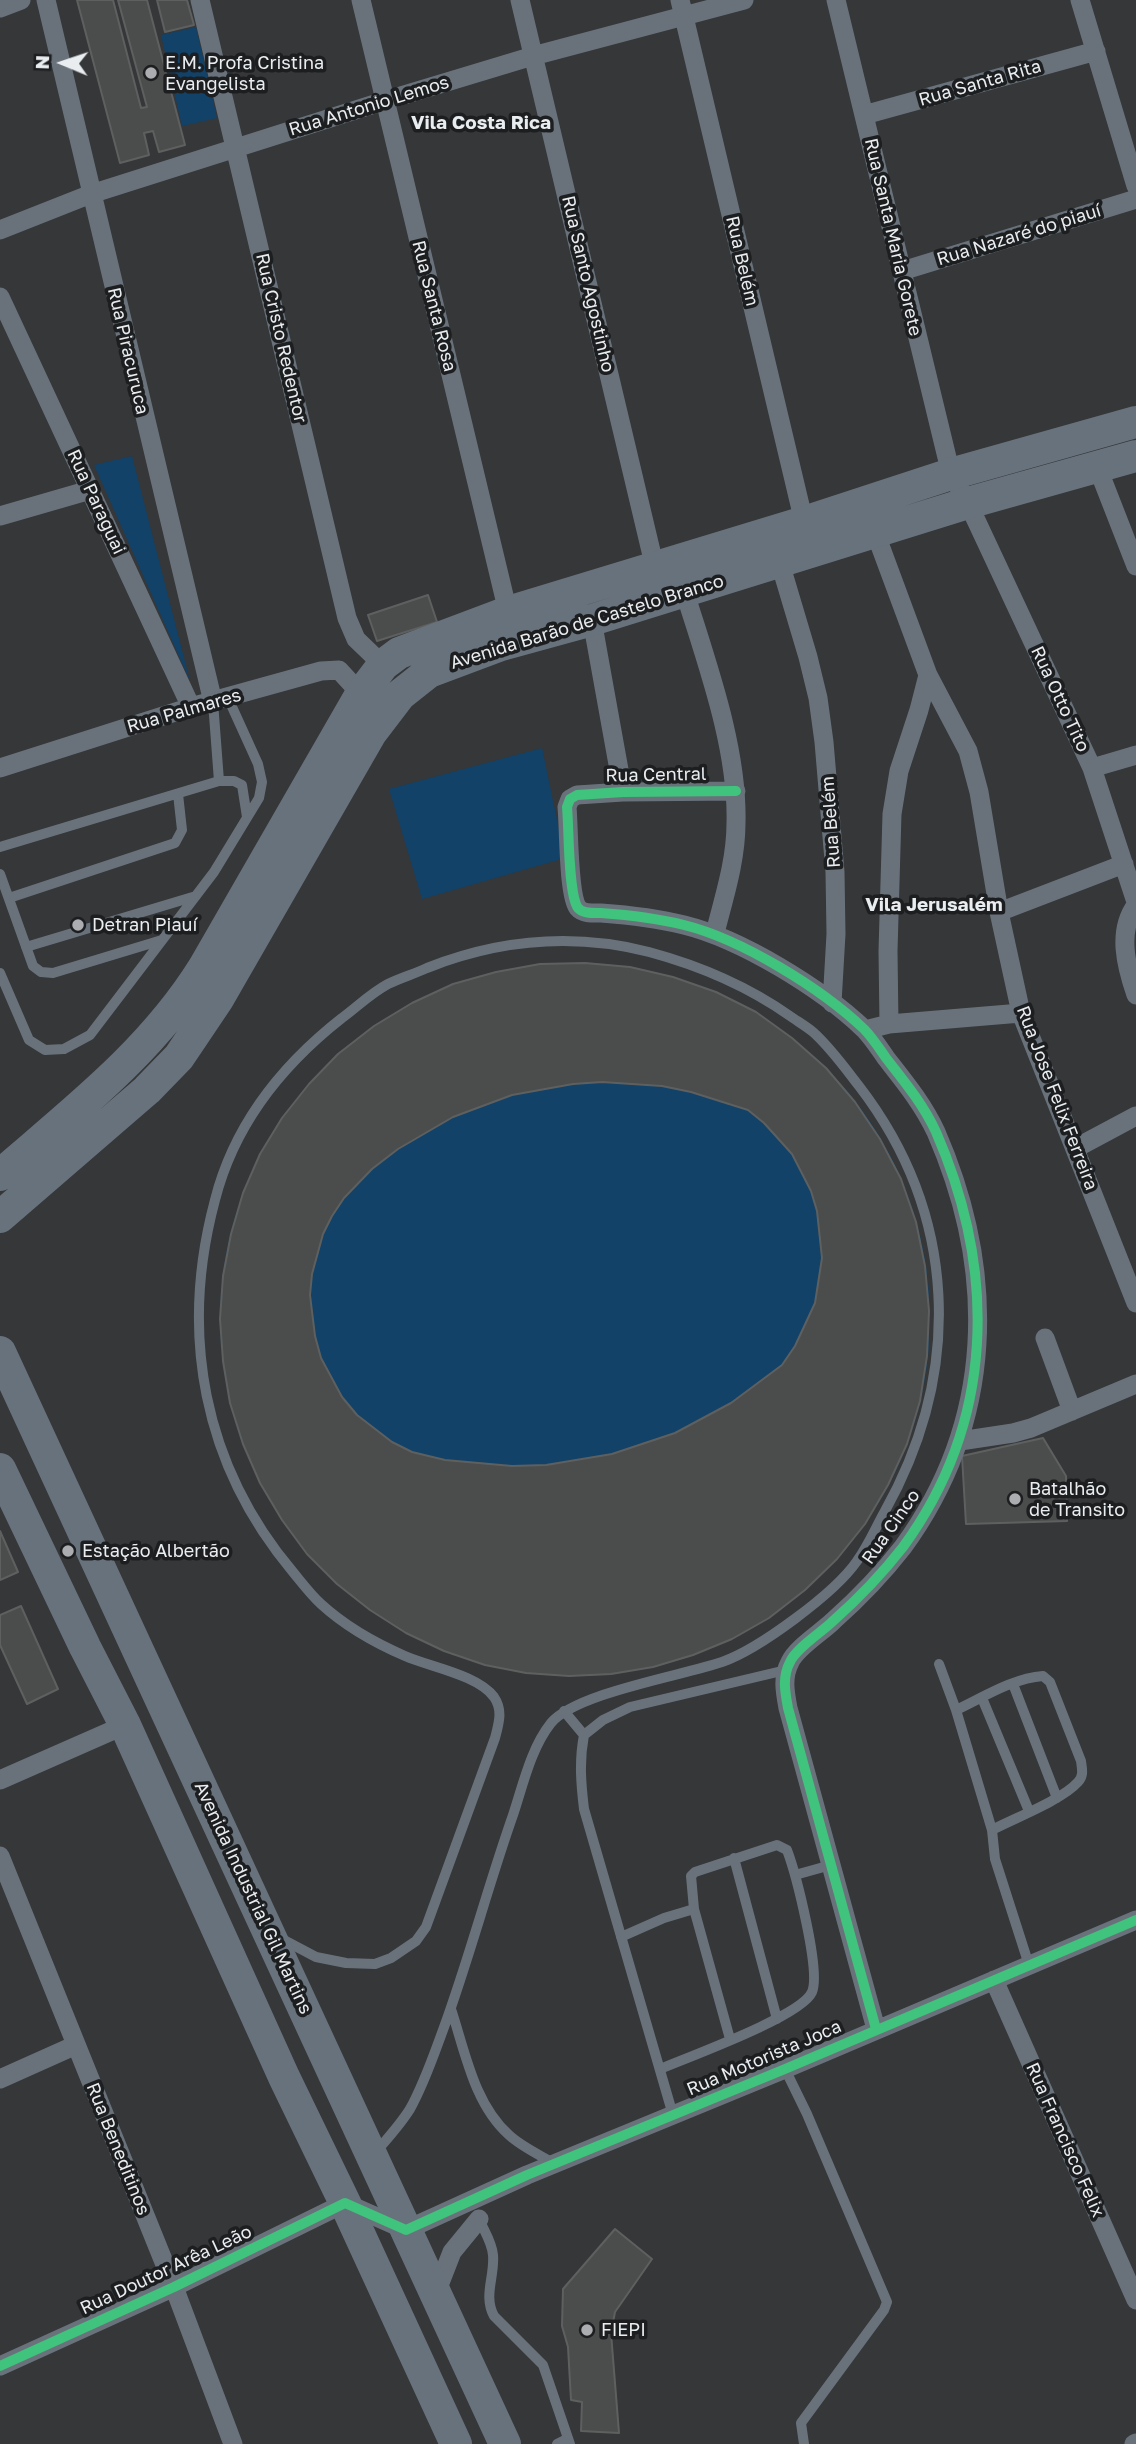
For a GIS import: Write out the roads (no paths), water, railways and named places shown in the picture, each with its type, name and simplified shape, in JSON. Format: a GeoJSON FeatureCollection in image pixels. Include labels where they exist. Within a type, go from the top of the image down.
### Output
{"type":"FeatureCollection","features":[{"type":"Feature","properties":{"kind":"main road","name":"Avenida Barão de Castelo Branco"},"geometry":{"type":"LineString","coordinates":[[0,1175],[116,1074],[145,1046],[175,1010],[204,967],[361,694],[383,665],[410,648],[508,612],[804,522],[951,474],[1136,422]]}},
{"type":"Feature","properties":{"kind":"main road","name":"Avenida Barão de Castelo Branco"},"geometry":{"type":"LineString","coordinates":[[0,1217],[147,1090],[179,1057],[218,999],[371,733],[400,695],[429,672],[501,645],[684,593],[968,503],[1136,456]]}},
{"type":"Feature","properties":{"kind":"main road","name":"Avenida Industrial Gil Martins"},"geometry":{"type":"LineString","coordinates":[[0,1352],[505,2444]]}},
{"type":"Feature","properties":{"kind":"main road"},"geometry":{"type":"LineString","coordinates":[[0,1469],[125,1725],[284,2077],[456,2444]]}},
{"type":"Feature","properties":{"kind":"street"},"geometry":{"type":"LineString","coordinates":[[0,8],[21,0]]}},
{"type":"Feature","properties":{"kind":"street","name":"Rua Piracuruca"},"geometry":{"type":"LineString","coordinates":[[46,0],[91,194],[221,700]]}},
{"type":"Feature","properties":{"kind":"street","name":"Rua Cristo Redentor"},"geometry":{"type":"LineString","coordinates":[[200,0],[348,618],[356,639],[383,665]]}},
{"type":"Feature","properties":{"kind":"street","name":"Rua Santa Rosa"},"geometry":{"type":"LineString","coordinates":[[361,0],[508,612]]}},
{"type":"Feature","properties":{"kind":"street","name":"Rua Santo Agostinho"},"geometry":{"type":"LineString","coordinates":[[520,0],[655,568]]}},
{"type":"Feature","properties":{"kind":"street","name":"Rua Antonio Lemos"},"geometry":{"type":"LineString","coordinates":[[0,230],[91,194],[384,101],[682,9],[744,0]]}},
{"type":"Feature","properties":{"kind":"street","name":"Rua Santa Maria Gorete"},"geometry":{"type":"LineString","coordinates":[[836,0],[951,474],[968,503]]}},
{"type":"Feature","properties":{"kind":"street"},"geometry":{"type":"LineString","coordinates":[[1080,0],[1136,186]]}},
{"type":"Feature","properties":{"kind":"street","name":"Rua Belém"},"geometry":{"type":"LineString","coordinates":[[682,9],[804,522]]}},
{"type":"Feature","properties":{"kind":"street","name":"Rua Santa Rita"},"geometry":{"type":"LineString","coordinates":[[864,115],[1096,51]]}},
{"type":"Feature","properties":{"kind":"street","name":"Rua Nazaré do piauí"},"geometry":{"type":"LineString","coordinates":[[902,271],[1136,198]]}},
{"type":"Feature","properties":{"kind":"street","name":"Rua Paraguai"},"geometry":{"type":"LineString","coordinates":[[0,298],[191,707]]}},
{"type":"Feature","properties":{"kind":"street"},"geometry":{"type":"LineString","coordinates":[[1097,466],[1136,566]]}},
{"type":"Feature","properties":{"kind":"street"},"geometry":{"type":"LineString","coordinates":[[0,516],[90,490]]}},
{"type":"Feature","properties":{"kind":"street","name":"Rua Otto Tito"},"geometry":{"type":"LineString","coordinates":[[968,503],[1092,768],[1136,904]]}},
{"type":"Feature","properties":{"kind":"street","name":"Rua Jose Felix Ferreira"},"geometry":{"type":"LineString","coordinates":[[875,533],[928,674],[968,751],[979,792],[999,912],[1021,1013],[1076,1148],[1128,1258],[1136,1303]]}},
{"type":"Feature","properties":{"kind":"street","name":"Rua Belém"},"geometry":{"type":"LineString","coordinates":[[780,563],[813,677],[824,742],[835,872],[836,934],[832,1003]]}},
{"type":"Feature","properties":{"kind":"street"},"geometry":{"type":"LineString","coordinates":[[684,593],[718,704],[736,791],[732,864],[715,933],[793,976],[832,1003],[864,1030],[889,1024],[1021,1013]]}},
{"type":"Feature","properties":{"kind":"street"},"geometry":{"type":"LineString","coordinates":[[592,620],[623,792]]}},
{"type":"Feature","properties":{"kind":"street","name":"Rua Palmares"},"geometry":{"type":"LineString","coordinates":[[0,768],[191,707],[321,671],[341,671],[361,694]]}},
{"type":"Feature","properties":{"kind":"street"},"geometry":{"type":"LineString","coordinates":[[889,1024],[892,814],[899,771],[928,674]]}},
{"type":"Feature","properties":{"kind":"street"},"geometry":{"type":"LineString","coordinates":[[1092,768],[1136,755]]}},
{"type":"Feature","properties":{"kind":"street","name":"Rua Central"},"geometry":{"type":"LineString","coordinates":[[715,933],[643,916],[590,912],[578,908],[572,889],[567,807],[568,801],[577,795],[736,791]]}},
{"type":"Feature","properties":{"kind":"street"},"geometry":{"type":"LineString","coordinates":[[999,912],[1124,864]]}},
{"type":"Feature","properties":{"kind":"street"},"geometry":{"type":"LineString","coordinates":[[1136,904],[1128,916],[1125,943],[1136,995]]}},
{"type":"Feature","properties":{"kind":"street","name":"Rua Cinco"},"geometry":{"type":"LineString","coordinates":[[786,1670],[792,1657],[878,1578],[921,1520],[946,1476],[960,1441],[970,1397],[979,1317],[970,1242],[962,1205],[924,1108],[864,1030]]}},
{"type":"Feature","properties":{"kind":"street"},"geometry":{"type":"LineString","coordinates":[[1076,1148],[1136,1116]]}},
{"type":"Feature","properties":{"kind":"street"},"geometry":{"type":"LineString","coordinates":[[1045,1338],[1073,1410]]}},
{"type":"Feature","properties":{"kind":"street"},"geometry":{"type":"LineString","coordinates":[[960,1441],[1013,1433],[1136,1384]]}},
{"type":"Feature","properties":{"kind":"street"},"geometry":{"type":"LineString","coordinates":[[786,1670],[788,1708],[876,2029]]}},
{"type":"Feature","properties":{"kind":"street"},"geometry":{"type":"LineString","coordinates":[[0,1780],[125,1725]]}},
{"type":"Feature","properties":{"kind":"street","name":"Rua Beneditinos"},"geometry":{"type":"LineString","coordinates":[[0,1856],[174,2287],[233,2444]]}},
{"type":"Feature","properties":{"kind":"street","name":"Rua Motorista Joca"},"geometry":{"type":"LineString","coordinates":[[406,2230],[527,2175],[1136,1920]]}},
{"type":"Feature","properties":{"kind":"street","name":"Rua Francisco Felix"},"geometry":{"type":"LineString","coordinates":[[994,1979],[1136,2300]]}},
{"type":"Feature","properties":{"kind":"street"},"geometry":{"type":"LineString","coordinates":[[0,2079],[76,2045]]}},
{"type":"Feature","properties":{"kind":"street"},"geometry":{"type":"LineString","coordinates":[[345,2203],[406,2230]]}},
{"type":"Feature","properties":{"kind":"street","name":"Rua Doutor Arêa Leão"},"geometry":{"type":"LineString","coordinates":[[0,2366],[174,2287],[345,2203]]}},
{"type":"Feature","properties":{"kind":"street"},"geometry":{"type":"LineString","coordinates":[[436,2293],[452,2252],[479,2219]]}},
{"type":"Feature","properties":{"kind":"lane"},"geometry":{"type":"LineString","coordinates":[[219,781],[221,700]]}},
{"type":"Feature","properties":{"kind":"lane"},"geometry":{"type":"LineString","coordinates":[[0,973],[29,1040],[45,1049],[64,1049],[90,1035],[214,872],[259,798],[262,782],[258,764],[221,700]]}},
{"type":"Feature","properties":{"kind":"lane"},"geometry":{"type":"LineString","coordinates":[[0,847],[219,781],[234,781],[242,785],[247,817]]}},
{"type":"Feature","properties":{"kind":"lane"},"geometry":{"type":"LineString","coordinates":[[9,898],[174,843],[181,831],[178,794]]}},
{"type":"Feature","properties":{"kind":"lane"},"geometry":{"type":"LineString","coordinates":[[0,874],[33,966],[41,972],[53,973],[162,940]]}},
{"type":"Feature","properties":{"kind":"lane"},"geometry":{"type":"LineString","coordinates":[[26,947],[196,897]]}},
{"type":"Feature","properties":{"kind":"lane"},"geometry":{"type":"LineString","coordinates":[[270,1932],[316,1957],[346,1963],[375,1964],[391,1958],[416,1941],[426,1927],[449,1866],[500,1717],[497,1701],[479,1683],[398,1653],[363,1635],[319,1603],[273,1549],[233,1483],[206,1405],[197,1295],[215,1198],[242,1128],[270,1087],[327,1030],[384,986],[461,955],[532,941],[612,943],[688,962],[758,994],[814,1032],[886,1123],[915,1179],[928,1221],[939,1301],[934,1382],[915,1452],[855,1565],[777,1632],[731,1659],[579,1703],[552,1721],[532,1759],[451,2008],[426,2076],[397,2128],[372,2156]]}},
{"type":"Feature","properties":{"kind":"lane"},"geometry":{"type":"LineString","coordinates":[[939,1664],[956,1710],[992,1830],[995,1859],[1030,1965]]}},
{"type":"Feature","properties":{"kind":"lane"},"geometry":{"type":"LineString","coordinates":[[673,2115],[584,1809],[580,1752],[584,1735],[603,1720],[631,1707],[786,1670]]}},
{"type":"Feature","properties":{"kind":"lane"},"geometry":{"type":"LineString","coordinates":[[956,1710],[1033,1676],[1042,1676],[1050,1682],[1081,1761],[1080,1781],[1057,1798],[992,1830]]}},
{"type":"Feature","properties":{"kind":"lane"},"geometry":{"type":"LineString","coordinates":[[1013,1684],[1057,1798]]}},
{"type":"Feature","properties":{"kind":"lane"},"geometry":{"type":"LineString","coordinates":[[982,1698],[1029,1811]]}},
{"type":"Feature","properties":{"kind":"lane"},"geometry":{"type":"LineString","coordinates":[[564,1711],[584,1735]]}},
{"type":"Feature","properties":{"kind":"lane"},"geometry":{"type":"LineString","coordinates":[[660,2069],[777,2019],[808,2000],[814,1990],[813,1960],[795,1875],[787,1850],[777,1845],[695,1872],[691,1876],[694,1909],[730,2039]]}},
{"type":"Feature","properties":{"kind":"lane"},"geometry":{"type":"LineString","coordinates":[[734,1858],[777,2019]]}},
{"type":"Feature","properties":{"kind":"lane"},"geometry":{"type":"LineString","coordinates":[[795,1875],[831,1865]]}},
{"type":"Feature","properties":{"kind":"lane"},"geometry":{"type":"LineString","coordinates":[[621,1937],[664,1918],[694,1909]]}},
{"type":"Feature","properties":{"kind":"lane"},"geometry":{"type":"LineString","coordinates":[[451,2008],[474,2078],[484,2103],[495,2120],[510,2136],[555,2164]]}},
{"type":"Feature","properties":{"kind":"lane"},"geometry":{"type":"LineString","coordinates":[[785,2069],[887,2302],[884,2310],[801,2423],[804,2444]]}},
{"type":"Feature","properties":{"kind":"lane"},"geometry":{"type":"LineString","coordinates":[[479,2219],[493,2256],[490,2308],[494,2316],[543,2365],[565,2442]]}},
{"type":"Feature","properties":{"kind":"place","name":"E.M. Profª Cristina Evangelista"},"geometry":{"type":"Point","coordinates":[151,73]}},
{"type":"Feature","properties":{"kind":"place","name":"Detran Piauí"},"geometry":{"type":"Point","coordinates":[78,925]}},
{"type":"Feature","properties":{"kind":"place","name":"Batalhão de Transito"},"geometry":{"type":"Point","coordinates":[1015,1499]}},
{"type":"Feature","properties":{"kind":"place","name":"Estação Albertão"},"geometry":{"type":"Point","coordinates":[68,1551]}},
{"type":"Feature","properties":{"kind":"place","name":"FIEPI"},"geometry":{"type":"Point","coordinates":[587,2330]}},
{"type":"Feature","properties":{"kind":"district","name":"Vila Costa Rica"},"geometry":{"type":"Point","coordinates":[481,123]}},
{"type":"Feature","properties":{"kind":"district","name":"Vila Jerusalém"},"geometry":{"type":"Point","coordinates":[934,905]}}]}
